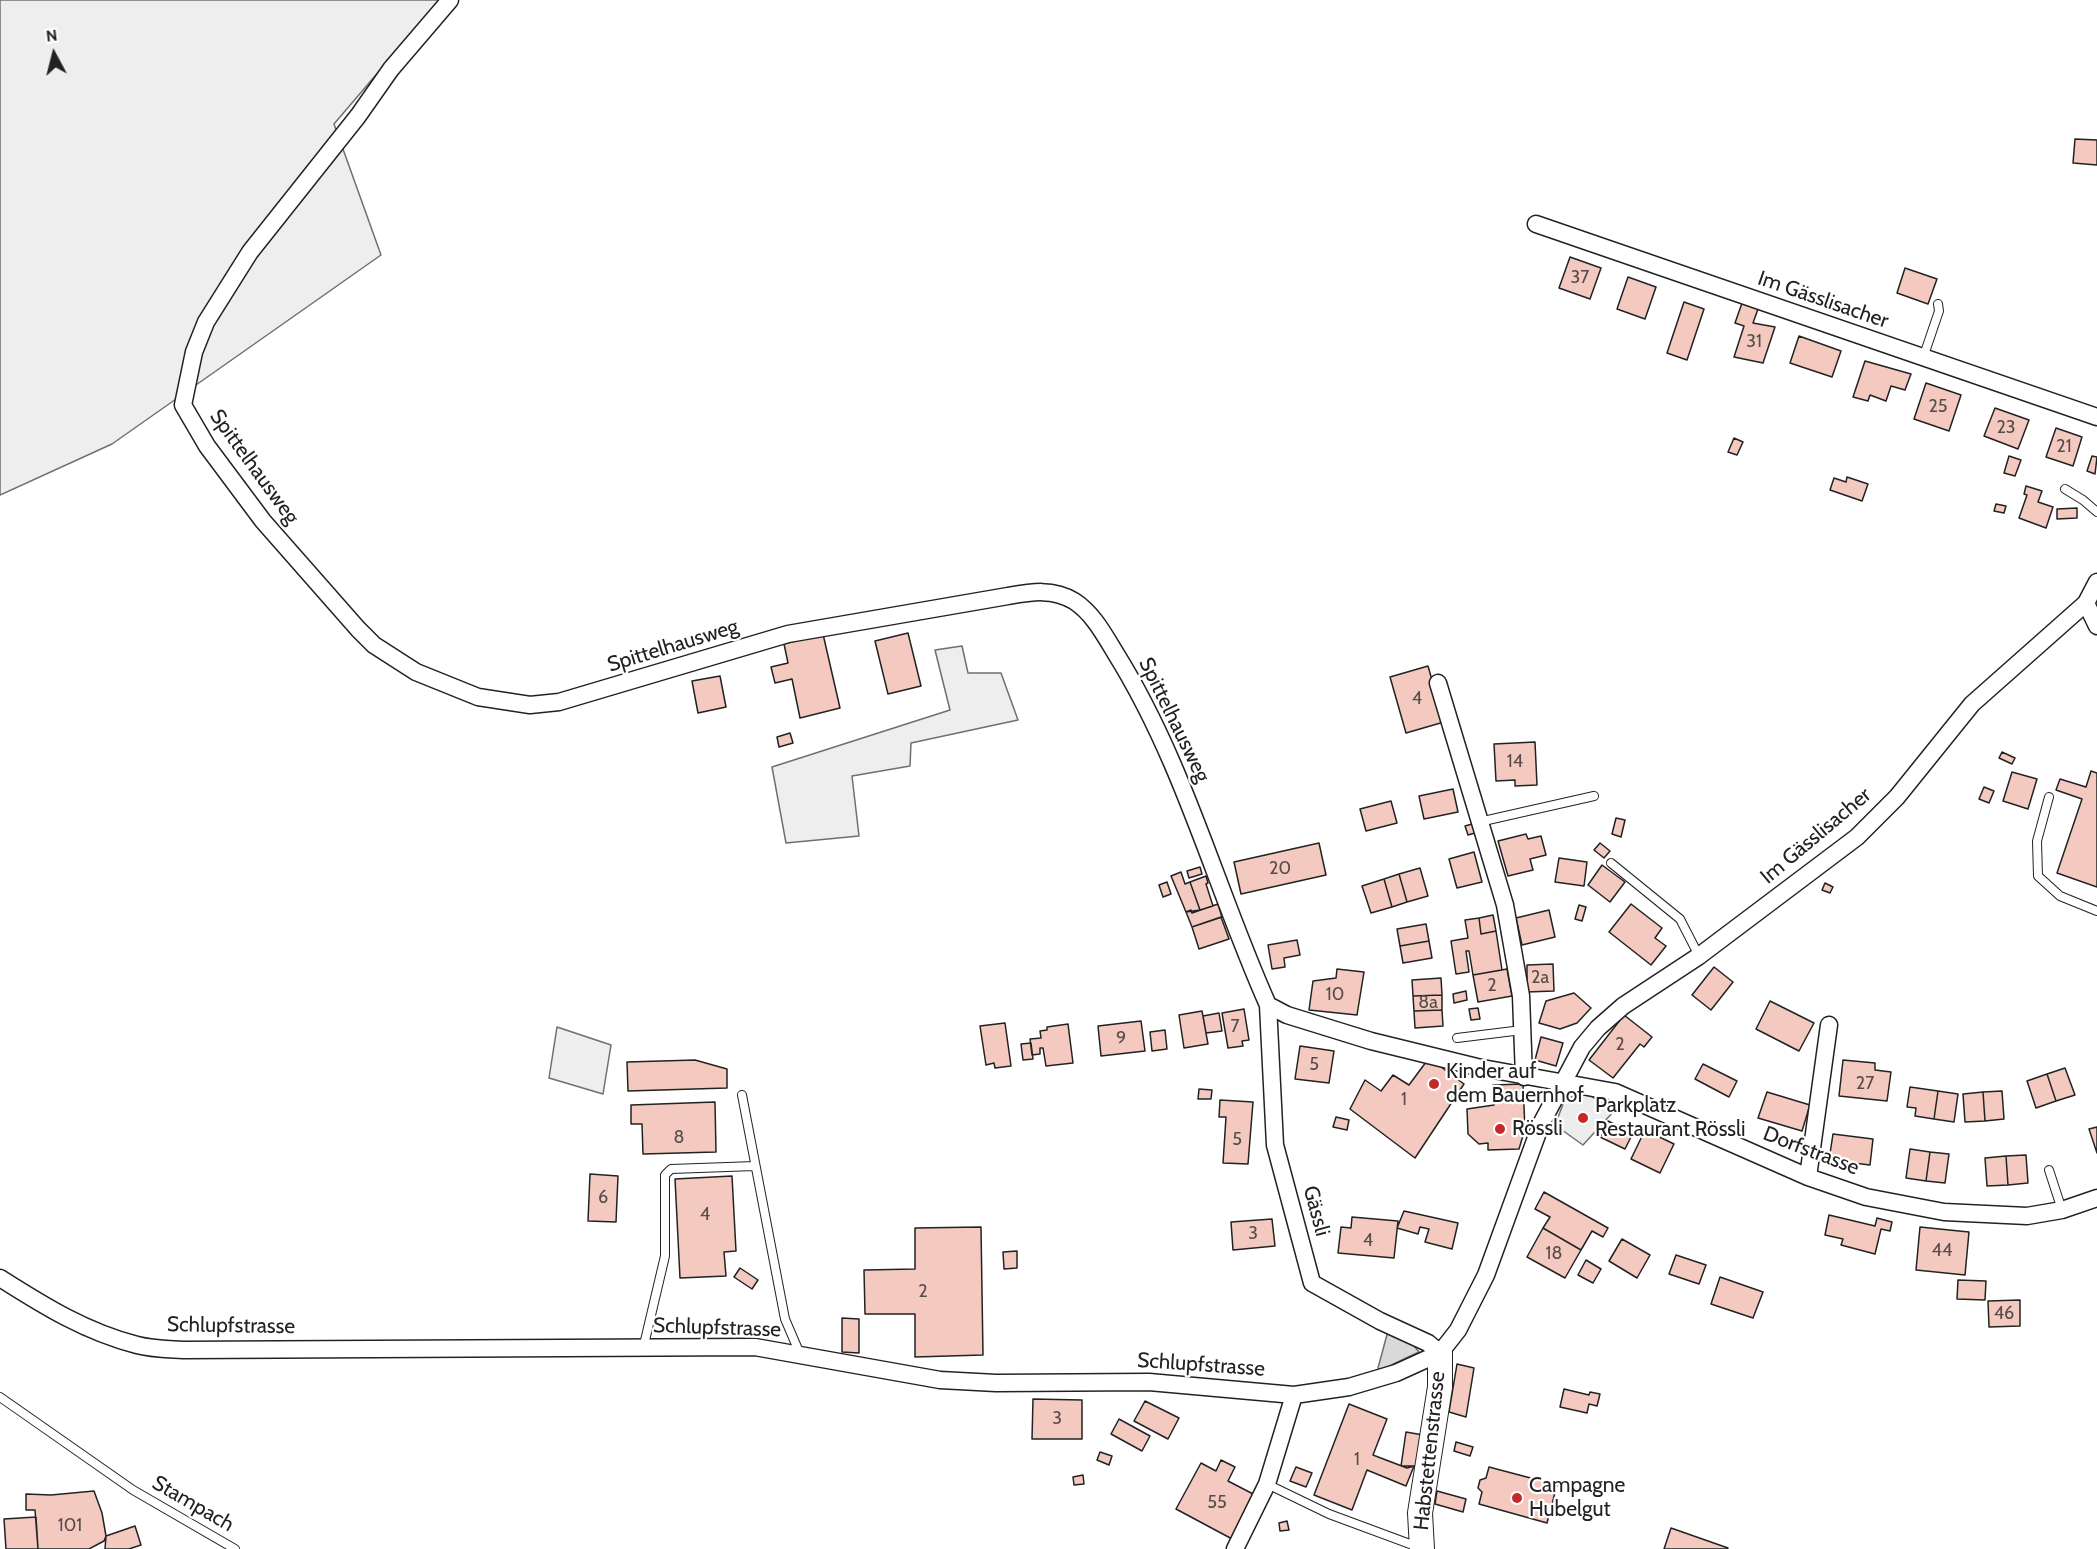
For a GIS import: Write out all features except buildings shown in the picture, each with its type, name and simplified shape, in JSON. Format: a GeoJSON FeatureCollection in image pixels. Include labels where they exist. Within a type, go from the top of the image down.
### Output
{"type":"FeatureCollection","features":[{"type":"Feature","properties":{"kind":"street","name":"Spittelhausweg"},"geometry":{"type":"LineString","coordinates":[[450,0],[391,69],[358,116],[250,252],[206,322],[194,352],[183,405],[207,446],[263,521],[342,613],[374,645],[408,667],[438,682],[478,697],[512,704],[543,705],[575,698],[788,634],[1008,596],[1036,592],[1058,594],[1074,602],[1090,616],[1136,687],[1175,767],[1199,835],[1268,1005]]}},
{"type":"Feature","properties":{"kind":"street","name":"Im Gässlisacher"},"geometry":{"type":"LineString","coordinates":[[1536,224],[2097,417]]}},
{"type":"Feature","properties":{"kind":"street","name":"Im Gässlisacher"},"geometry":{"type":"LineString","coordinates":[[1563,1083],[1582,1047],[1598,1028],[1623,1006],[1699,956],[1876,820],[1972,704],[2086,603],[2097,582]]}},
{"type":"Feature","properties":{"kind":"street"},"geometry":{"type":"LineString","coordinates":[[2086,603],[2097,626]]}},
{"type":"Feature","properties":{"kind":"street"},"geometry":{"type":"LineString","coordinates":[[1438,683],[1505,905],[1521,996],[1524,1077]]}},
{"type":"Feature","properties":{"kind":"street"},"geometry":{"type":"LineString","coordinates":[[1268,1005],[1287,1015],[1371,1041],[1524,1077],[1563,1083],[1541,1124],[1526,1161],[1486,1275],[1458,1330],[1440,1353]]}},
{"type":"Feature","properties":{"kind":"street","name":"Gässli"},"geometry":{"type":"LineString","coordinates":[[1268,1005],[1275,1145],[1312,1284],[1380,1321],[1428,1343],[1440,1353]]}},
{"type":"Feature","properties":{"kind":"street"},"geometry":{"type":"LineString","coordinates":[[1808,1177],[1829,1025]]}},
{"type":"Feature","properties":{"kind":"street","name":"Dorfstrasse"},"geometry":{"type":"LineString","coordinates":[[1563,1083],[1615,1092],[1808,1177],[1866,1197],[1944,1212],[2027,1216],[2062,1210],[2097,1198]]}},
{"type":"Feature","properties":{"kind":"street","name":"Schlupfstrasse"},"geometry":{"type":"LineString","coordinates":[[0,1278],[69,1321],[140,1346],[183,1350],[755,1347],[940,1380],[996,1383],[1149,1382],[1294,1395],[1379,1379],[1440,1353]]}},
{"type":"Feature","properties":{"kind":"street","name":"Habstettenstrasse"},"geometry":{"type":"LineString","coordinates":[[1422,1549],[1420,1514],[1440,1387],[1440,1353]]}},
{"type":"Feature","properties":{"kind":"street"},"geometry":{"type":"LineString","coordinates":[[1235,1549],[1267,1484],[1294,1395]]}},
{"type":"Feature","properties":{"kind":"lane"},"geometry":{"type":"LineString","coordinates":[[1923,359],[1939,311],[1938,304]]}},
{"type":"Feature","properties":{"kind":"lane"},"geometry":{"type":"LineString","coordinates":[[2065,489],[2097,512]]}},
{"type":"Feature","properties":{"kind":"lane"},"geometry":{"type":"LineString","coordinates":[[1479,822],[1594,796]]}},
{"type":"Feature","properties":{"kind":"lane"},"geometry":{"type":"LineString","coordinates":[[2049,797],[2037,841],[2038,876],[2060,896],[2097,911]]}},
{"type":"Feature","properties":{"kind":"lane"},"geometry":{"type":"LineString","coordinates":[[1611,862],[1680,919],[1699,956]]}},
{"type":"Feature","properties":{"kind":"lane"},"geometry":{"type":"LineString","coordinates":[[1457,1038],[1522,1030]]}},
{"type":"Feature","properties":{"kind":"lane"},"geometry":{"type":"LineString","coordinates":[[742,1095],[785,1319],[801,1354]]}},
{"type":"Feature","properties":{"kind":"lane"},"geometry":{"type":"LineString","coordinates":[[643,1349],[664,1256],[665,1175],[671,1169],[755,1166]]}},
{"type":"Feature","properties":{"kind":"lane"},"geometry":{"type":"LineString","coordinates":[[2049,1170],[2062,1210]]}},
{"type":"Feature","properties":{"kind":"lane","name":"Stampach"},"geometry":{"type":"LineString","coordinates":[[0,1397],[133,1490],[235,1549]]}},
{"type":"Feature","properties":{"kind":"lane"},"geometry":{"type":"LineString","coordinates":[[1267,1484],[1329,1515],[1422,1549]]}},
{"type":"Feature","properties":{"kind":"shaded area"},"geometry":{"type":"Polygon","coordinates":[[[0,0],[440,0],[334,124],[381,255],[112,444],[0,495],[0,0]]]}},
{"type":"Feature","properties":{"kind":"shaded area"},"geometry":{"type":"Polygon","coordinates":[[[962,646],[968,673],[1001,673],[1018,720],[911,743],[910,766],[852,776],[859,836],[786,843],[772,767],[950,710],[935,650],[962,646]]]}},
{"type":"Feature","properties":{"kind":"shaded area"},"geometry":{"type":"Polygon","coordinates":[[[557,1027],[611,1045],[603,1094],[549,1078],[557,1027]]]}},
{"type":"Feature","properties":{"kind":"shaded area","name":"Parkplatz Restaurant Rössli"},"geometry":{"type":"Polygon","coordinates":[[[1585,1092],[1614,1111],[1583,1145],[1555,1125],[1565,1099],[1585,1092]]]}},
{"type":"Feature","properties":{"kind":"shaded area"},"geometry":{"type":"Polygon","coordinates":[[[1389,1327],[1405,1335],[1419,1352],[1381,1370],[1378,1368],[1389,1327]]]}},
{"type":"Feature","properties":{"kind":"place","name":"Kinder auf dem Bauernhof"},"geometry":{"type":"Point","coordinates":[1434,1084]}},
{"type":"Feature","properties":{"kind":"place","name":"Parkplatz Restaurant Rössli"},"geometry":{"type":"Point","coordinates":[1583,1118]}},
{"type":"Feature","properties":{"kind":"place","name":"Rössli"},"geometry":{"type":"Point","coordinates":[1500,1129]}},
{"type":"Feature","properties":{"kind":"place","name":"Campagne Hubelgut"},"geometry":{"type":"Point","coordinates":[1517,1498]}}]}
